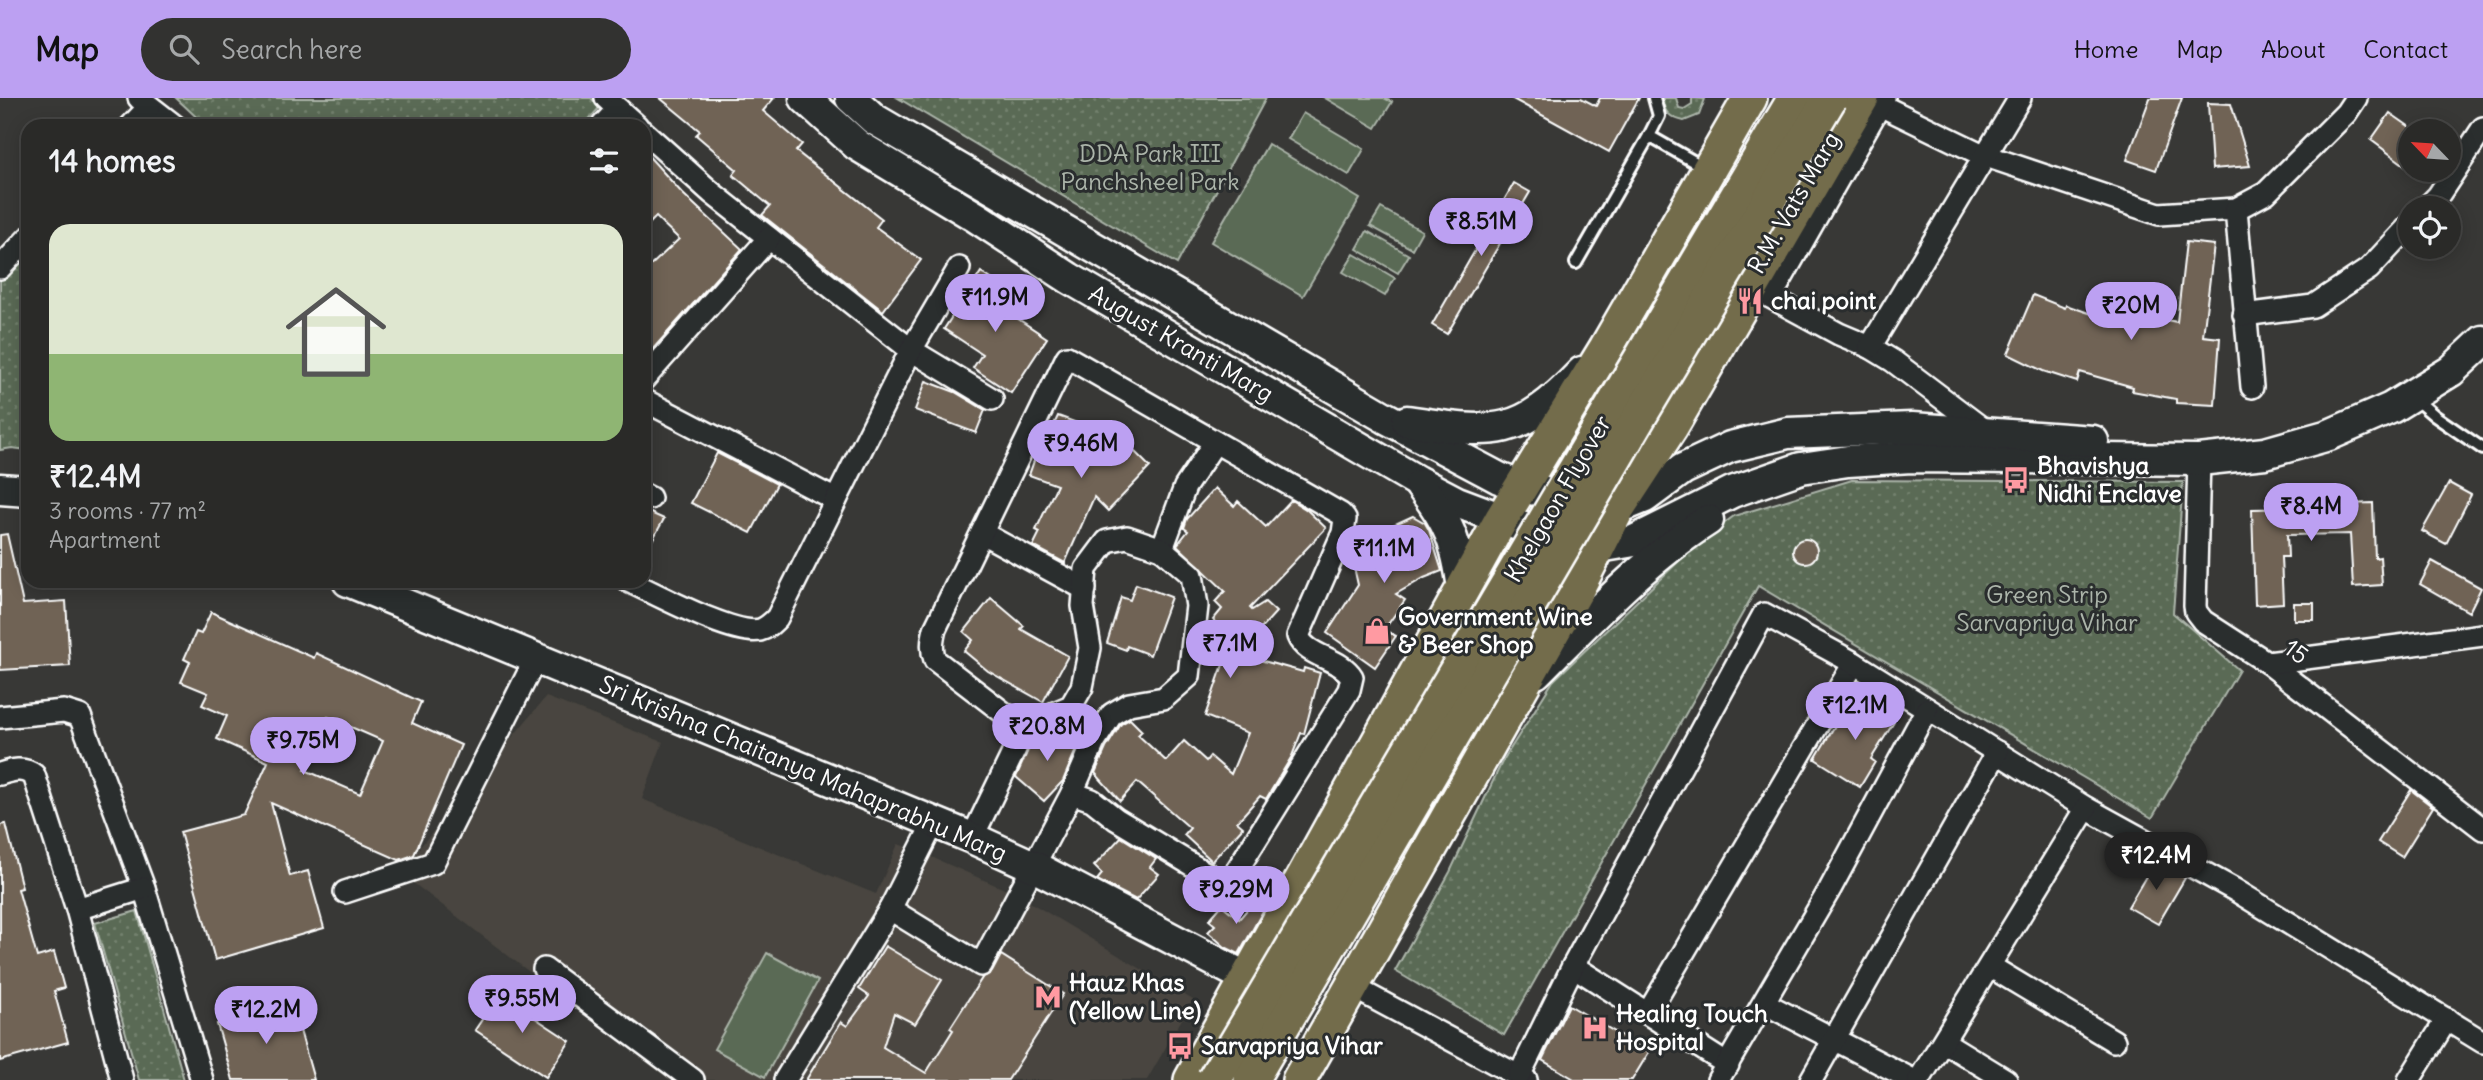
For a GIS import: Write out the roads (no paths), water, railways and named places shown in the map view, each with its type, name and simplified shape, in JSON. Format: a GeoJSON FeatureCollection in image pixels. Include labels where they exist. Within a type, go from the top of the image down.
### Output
{"type":"FeatureCollection","features":[{"type":"Feature","properties":{"kind":"main road","name":"August Kranti Marg"},"geometry":{"type":"LineString","coordinates":[[805,98],[857,145],[976,217],[1069,278],[1457,502],[1558,540],[1600,547],[1634,541],[1732,492],[1773,478]]}},
{"type":"Feature","properties":{"kind":"main road","name":"August Kranti Marg"},"geometry":{"type":"LineString","coordinates":[[851,98],[874,119],[1386,418],[1499,478],[1522,487],[1618,508]]}},
{"type":"Feature","properties":{"kind":"main road","name":"Khelgaon Flyover"},"geometry":{"type":"LineString","coordinates":[[1214,1080],[1795,98]]}},
{"type":"Feature","properties":{"kind":"main road","name":"Khelgaon Flyover"},"geometry":{"type":"LineString","coordinates":[[1251,1080],[1634,426],[1830,98]]}},
{"type":"Feature","properties":{"kind":"main road"},"geometry":{"type":"LineString","coordinates":[[1191,1080],[1502,518],[1606,348],[1747,99]]}},
{"type":"Feature","properties":{"kind":"main road"},"geometry":{"type":"LineString","coordinates":[[1299,1080],[1600,547],[1618,508],[1755,295],[1875,100]]}},
{"type":"Feature","properties":{"kind":"main road"},"geometry":{"type":"LineString","coordinates":[[1659,253],[1653,272],[1654,290],[1662,308],[1677,320],[1695,326],[1714,325],[1731,317],[1755,295]]}},
{"type":"Feature","properties":{"kind":"main road"},"geometry":{"type":"LineString","coordinates":[[2199,452],[2231,442],[2293,430],[2353,408],[2428,370],[2464,341],[2483,320]]}},
{"type":"Feature","properties":{"kind":"main road"},"geometry":{"type":"LineString","coordinates":[[1521,688],[1611,599],[1672,546],[1773,478],[1801,468],[1848,461],[1911,457],[2117,451],[2199,452],[2232,458],[2298,446],[2329,435],[2412,396],[2451,371],[2483,341]]}},
{"type":"Feature","properties":{"kind":"main road"},"geometry":{"type":"LineString","coordinates":[[1386,418],[1466,430],[1499,429],[1518,423],[1549,406],[1606,348]]}},
{"type":"Feature","properties":{"kind":"main road"},"geometry":{"type":"LineString","coordinates":[[1618,508],[1645,497],[1683,469],[1730,447],[1788,433],[1912,428],[1987,432],[2117,451]]}},
{"type":"Feature","properties":{"kind":"main road"},"geometry":{"type":"LineString","coordinates":[[1418,481],[1438,508],[1455,542],[1463,589]]}},
{"type":"Feature","properties":{"kind":"main road"},"geometry":{"type":"LineString","coordinates":[[0,489],[21,490]]}},
{"type":"Feature","properties":{"kind":"main road","name":"Sri Krishna Chaitanya Mahaprabhu Marg"},"geometry":{"type":"LineString","coordinates":[[365,588],[972,838],[1033,866],[1247,978]]}},
{"type":"Feature","properties":{"kind":"main road"},"geometry":{"type":"LineString","coordinates":[[1392,716],[1405,702],[1422,694],[1441,692],[1460,698],[1474,711],[1482,728],[1483,747],[1477,765]]}},
{"type":"Feature","properties":{"kind":"street"},"geometry":{"type":"LineString","coordinates":[[1870,347],[1983,155],[2020,98]]}},
{"type":"Feature","properties":{"kind":"street"},"geometry":{"type":"LineString","coordinates":[[1875,100],[1983,155],[2159,214],[2235,209],[2266,193],[2346,113],[2356,98]]}},
{"type":"Feature","properties":{"kind":"street"},"geometry":{"type":"LineString","coordinates":[[135,119],[144,102],[166,119]]}},
{"type":"Feature","properties":{"kind":"street"},"geometry":{"type":"LineString","coordinates":[[612,103],[629,119]]}},
{"type":"Feature","properties":{"kind":"street"},"geometry":{"type":"LineString","coordinates":[[2438,196],[2483,128]]}},
{"type":"Feature","properties":{"kind":"street"},"geometry":{"type":"LineString","coordinates":[[651,138],[712,193],[911,350],[992,399]]}},
{"type":"Feature","properties":{"kind":"street"},"geometry":{"type":"LineString","coordinates":[[2235,209],[2252,387]]}},
{"type":"Feature","properties":{"kind":"street"},"geometry":{"type":"LineString","coordinates":[[651,371],[769,238]]}},
{"type":"Feature","properties":{"kind":"street"},"geometry":{"type":"LineString","coordinates":[[2244,315],[2313,306],[2369,269],[2398,238]]}},
{"type":"Feature","properties":{"kind":"street"},"geometry":{"type":"LineString","coordinates":[[0,268],[21,246]]}},
{"type":"Feature","properties":{"kind":"street"},"geometry":{"type":"LineString","coordinates":[[643,588],[727,626],[760,630],[777,618],[911,350],[959,268]]}},
{"type":"Feature","properties":{"kind":"street"},"geometry":{"type":"LineString","coordinates":[[1755,295],[1870,347],[1927,384],[1987,432]]}},
{"type":"Feature","properties":{"kind":"street"},"geometry":{"type":"LineString","coordinates":[[972,838],[1015,749],[1019,728],[1013,720],[935,660],[932,651],[935,629],[1067,357],[1341,514],[1345,519],[1343,533],[1298,636],[1303,645],[1350,673],[1352,677],[1349,690],[1227,886],[1116,820],[1092,800],[1072,793]]}},
{"type":"Feature","properties":{"kind":"street"},"geometry":{"type":"LineString","coordinates":[[651,404],[836,500]]}},
{"type":"Feature","properties":{"kind":"street"},"geometry":{"type":"LineString","coordinates":[[1163,549],[1185,487],[1215,442]]}},
{"type":"Feature","properties":{"kind":"street","name":"15"},"geometry":{"type":"LineString","coordinates":[[2199,452],[2196,612],[2208,625],[2268,663],[2483,829]]}},
{"type":"Feature","properties":{"kind":"street"},"geometry":{"type":"LineString","coordinates":[[982,533],[1085,589]]}},
{"type":"Feature","properties":{"kind":"street"},"geometry":{"type":"LineString","coordinates":[[890,909],[981,965],[1072,793],[1094,742],[1112,714],[1129,704],[1164,698],[1189,676],[1198,606],[1192,575],[1163,549],[1127,537],[1107,541],[1086,569],[1083,607],[1090,648],[1082,687],[1071,706],[1019,728]]}},
{"type":"Feature","properties":{"kind":"street"},"geometry":{"type":"LineString","coordinates":[[1351,986],[1522,1078],[1573,965],[1764,614],[1854,663],[2086,808],[2235,890],[2483,1042]]}},
{"type":"Feature","properties":{"kind":"street"},"geometry":{"type":"LineString","coordinates":[[2268,663],[2483,635]]}},
{"type":"Feature","properties":{"kind":"street"},"geometry":{"type":"LineString","coordinates":[[345,892],[433,863],[536,658]]}},
{"type":"Feature","properties":{"kind":"street"},"geometry":{"type":"LineString","coordinates":[[1648,1013],[1854,663]]}},
{"type":"Feature","properties":{"kind":"street"},"geometry":{"type":"LineString","coordinates":[[1573,965],[1648,1013],[1723,1073],[1830,889],[1927,709]]}},
{"type":"Feature","properties":{"kind":"street"},"geometry":{"type":"LineString","coordinates":[[0,717],[64,710],[80,716],[144,888],[202,1080]]}},
{"type":"Feature","properties":{"kind":"street"},"geometry":{"type":"LineString","coordinates":[[1811,1080],[1997,752]]}},
{"type":"Feature","properties":{"kind":"street"},"geometry":{"type":"LineString","coordinates":[[0,774],[20,770],[34,775],[77,909],[122,1080]]}},
{"type":"Feature","properties":{"kind":"street"},"geometry":{"type":"LineString","coordinates":[[1919,1080],[1991,967],[2086,808]]}},
{"type":"Feature","properties":{"kind":"street"},"geometry":{"type":"LineString","coordinates":[[785,1080],[890,909],[934,822]]}},
{"type":"Feature","properties":{"kind":"street"},"geometry":{"type":"LineString","coordinates":[[77,909],[144,888]]}},
{"type":"Feature","properties":{"kind":"street"},"geometry":{"type":"LineString","coordinates":[[1991,967],[2114,1041]]}},
{"type":"Feature","properties":{"kind":"street"},"geometry":{"type":"LineString","coordinates":[[544,969],[693,1080]]}},
{"type":"Feature","properties":{"kind":"street"},"geometry":{"type":"LineString","coordinates":[[1764,1003],[1913,1080]]}},
{"type":"Feature","properties":{"kind":"street"},"geometry":{"type":"LineString","coordinates":[[2409,1080],[2447,1019]]}},
{"type":"Feature","properties":{"kind":"street"},"geometry":{"type":"LineString","coordinates":[[1944,1042],[2007,1080]]}},
{"type":"Feature","properties":{"kind":"lane"},"geometry":{"type":"LineString","coordinates":[[1576,263],[1659,116],[1654,98]]}},
{"type":"Feature","properties":{"kind":"lane"},"geometry":{"type":"LineString","coordinates":[[1649,135],[1707,169]]}},
{"type":"Feature","properties":{"kind":"lane"},"geometry":{"type":"LineString","coordinates":[[2412,396],[2435,416],[2482,444]]}},
{"type":"Feature","properties":{"kind":"place","name":"chai point"},"geometry":{"type":"Point","coordinates":[1750,301]}},
{"type":"Feature","properties":{"kind":"place","name":"Bhavishya Nidhi Enclave"},"geometry":{"type":"Point","coordinates":[2016,480]}},
{"type":"Feature","properties":{"kind":"place","name":"Government Wine & Beer Shop"},"geometry":{"type":"Point","coordinates":[1377,631]}},
{"type":"Feature","properties":{"kind":"place","name":"Hauz Khas (Yellow Line)"},"geometry":{"type":"Point","coordinates":[1048,997]}},
{"type":"Feature","properties":{"kind":"place","name":"Healing Touch Hospital"},"geometry":{"type":"Point","coordinates":[1595,1028]}},
{"type":"Feature","properties":{"kind":"place","name":"Sarvapriya Vihar"},"geometry":{"type":"Point","coordinates":[1180,1046]}},
{"type":"Feature","properties":{"kind":"park label","name":"DDA Park III Panchsheel Park"},"geometry":{"type":"Point","coordinates":[1150,168]}},
{"type":"Feature","properties":{"kind":"park label","name":"Green Strip Sarvapriya Vihar"},"geometry":{"type":"Point","coordinates":[2047,609]}}]}
